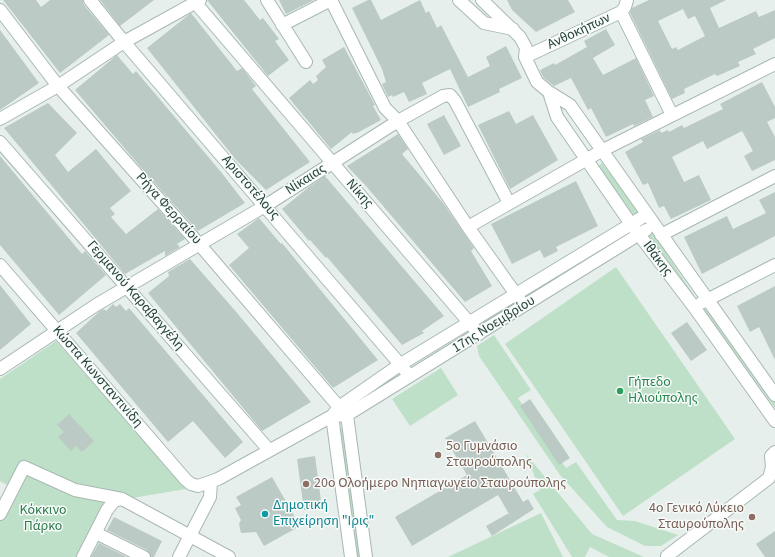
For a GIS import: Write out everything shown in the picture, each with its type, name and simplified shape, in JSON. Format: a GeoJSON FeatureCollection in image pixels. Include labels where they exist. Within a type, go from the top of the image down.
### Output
{"type":"FeatureCollection","features":[{"type":"Feature","properties":{"kind":"street","name":"Αριστοτέλους"},"geometry":{"type":"LineString","coordinates":[[90,0],[124,42],[410,376]]}},
{"type":"Feature","properties":{"kind":"street"},"geometry":{"type":"LineString","coordinates":[[267,0],[306,62]]}},
{"type":"Feature","properties":{"kind":"street"},"geometry":{"type":"LineString","coordinates":[[282,25],[331,0],[385,108],[398,121],[468,227],[525,306]]}},
{"type":"Feature","properties":{"kind":"street"},"geometry":{"type":"LineString","coordinates":[[459,0],[484,23],[514,29]]}},
{"type":"Feature","properties":{"kind":"street","name":"Ιθάκης"},"geometry":{"type":"LineString","coordinates":[[482,0],[514,29],[526,48],[525,57],[537,82],[549,92],[570,105],[603,150],[646,215],[708,299],[775,395]]}},
{"type":"Feature","properties":{"kind":"street","name":"Ανθοκήπων"},"geometry":{"type":"LineString","coordinates":[[525,57],[620,12],[625,7],[627,0]]}},
{"type":"Feature","properties":{"kind":"street"},"geometry":{"type":"LineString","coordinates":[[0,119],[58,86],[124,42],[196,1]]}},
{"type":"Feature","properties":{"kind":"street","name":"Νίκης"},"geometry":{"type":"LineString","coordinates":[[196,1],[479,334]]}},
{"type":"Feature","properties":{"kind":"street","name":"Ρήγα Φερραίου"},"geometry":{"type":"LineString","coordinates":[[0,10],[58,86],[200,245],[339,412]]}},
{"type":"Feature","properties":{"kind":"street"},"geometry":{"type":"LineString","coordinates":[[620,12],[672,115]]}},
{"type":"Feature","properties":{"kind":"street"},"geometry":{"type":"LineString","coordinates":[[468,227],[603,150],[672,115],[774,67]]}},
{"type":"Feature","properties":{"kind":"street","name":"Ιθάκης"},"geometry":{"type":"LineString","coordinates":[[549,92],[557,117],[631,224],[694,307],[775,421]]}},
{"type":"Feature","properties":{"kind":"street","name":"Νίκαιας"},"geometry":{"type":"LineString","coordinates":[[0,369],[57,330],[127,286],[265,206],[398,121],[440,98],[450,95],[468,124],[509,204]]}},
{"type":"Feature","properties":{"kind":"street","name":"Γερμανού Καραβαγγέλη"},"geometry":{"type":"LineString","coordinates":[[0,142],[269,450]]}},
{"type":"Feature","properties":{"kind":"street","name":"17ης Νοεμβρίου"},"geometry":{"type":"LineString","coordinates":[[196,486],[211,482],[339,412],[410,376],[639,235],[657,230],[775,176]]}},
{"type":"Feature","properties":{"kind":"street","name":"17ης Νοεμβρίου"},"geometry":{"type":"LineString","coordinates":[[339,412],[401,364],[646,215]]}},
{"type":"Feature","properties":{"kind":"street","name":"Κώστα Κωνσταντινίδη"},"geometry":{"type":"LineString","coordinates":[[0,265],[186,480],[196,486]]}},
{"type":"Feature","properties":{"kind":"street"},"geometry":{"type":"LineString","coordinates":[[694,307],[775,265]]}},
{"type":"Feature","properties":{"kind":"street"},"geometry":{"type":"LineString","coordinates":[[339,412],[350,557]]}},
{"type":"Feature","properties":{"kind":"street"},"geometry":{"type":"LineString","coordinates":[[339,412],[366,557]]}},
{"type":"Feature","properties":{"kind":"street"},"geometry":{"type":"LineString","coordinates":[[667,556],[769,478],[772,467],[771,456],[775,452]]}},
{"type":"Feature","properties":{"kind":"street"},"geometry":{"type":"LineString","coordinates":[[0,514],[5,490],[24,467],[75,490],[122,499],[190,534],[229,557]]}},
{"type":"Feature","properties":{"kind":"street"},"geometry":{"type":"LineString","coordinates":[[179,557],[210,497],[211,482]]}},
{"type":"Feature","properties":{"kind":"street"},"geometry":{"type":"LineString","coordinates":[[83,557],[107,510],[114,501],[122,499]]}},
{"type":"Feature","properties":{"kind":"street"},"geometry":{"type":"LineString","coordinates":[[96,533],[144,557]]}},
{"type":"Feature","properties":{"kind":"green space"},"geometry":{"type":"Polygon","coordinates":[[[602,163],[640,213],[632,218],[595,168],[602,163]]]}},
{"type":"Feature","properties":{"kind":"green space"},"geometry":{"type":"Polygon","coordinates":[[[652,231],[697,300],[690,304],[645,236],[652,231]]]}},
{"type":"Feature","properties":{"kind":"green space","name":"Γήπεδο Ηλιούπολης"},"geometry":{"type":"Polygon","coordinates":[[[616,267],[735,439],[623,516],[505,344],[616,267]]]}},
{"type":"Feature","properties":{"kind":"green space"},"geometry":{"type":"Polygon","coordinates":[[[706,308],[775,402],[775,408],[704,310],[706,308]]]}},
{"type":"Feature","properties":{"kind":"green space"},"geometry":{"type":"Polygon","coordinates":[[[494,335],[531,390],[518,398],[566,468],[576,462],[617,520],[635,521],[678,535],[661,546],[645,546],[607,527],[560,475],[479,356],[477,346],[494,335]]]}},
{"type":"Feature","properties":{"kind":"green space","name":"Κόκκινο Πάρκο"},"geometry":{"type":"Polygon","coordinates":[[[56,341],[186,489],[114,501],[83,557],[0,557],[0,519],[14,489],[0,481],[0,379],[56,341]]]}},
{"type":"Feature","properties":{"kind":"green space"},"geometry":{"type":"Polygon","coordinates":[[[441,368],[458,395],[410,426],[392,399],[441,368]]]}},
{"type":"Feature","properties":{"kind":"green space"},"geometry":{"type":"Polygon","coordinates":[[[342,427],[344,429],[362,557],[357,557],[340,429],[342,427]]]}},
{"type":"Feature","properties":{"kind":"green space"},"geometry":{"type":"Polygon","coordinates":[[[526,454],[592,534],[644,557],[609,557],[590,547],[585,557],[572,557],[533,494],[540,490],[526,454]]]}},
{"type":"Feature","properties":{"kind":"green space"},"geometry":{"type":"Polygon","coordinates":[[[541,513],[563,557],[448,557],[541,513]]]}},
{"type":"Feature","properties":{"kind":"building"},"geometry":{"type":"Polygon","coordinates":[[[3,0],[36,0],[41,7],[50,0],[83,0],[84,5],[109,35],[60,73],[3,0]]]}},
{"type":"Feature","properties":{"kind":"building"},"geometry":{"type":"Polygon","coordinates":[[[100,0],[154,0],[120,26],[100,0]]]}},
{"type":"Feature","properties":{"kind":"building"},"geometry":{"type":"Polygon","coordinates":[[[207,0],[244,0],[260,20],[263,18],[279,39],[275,41],[289,60],[268,76],[207,0]]]}},
{"type":"Feature","properties":{"kind":"building"},"geometry":{"type":"Polygon","coordinates":[[[279,0],[314,0],[286,14],[279,0]]]}},
{"type":"Feature","properties":{"kind":"building"},"geometry":{"type":"Polygon","coordinates":[[[371,0],[381,20],[420,0],[426,13],[429,11],[437,28],[441,25],[468,77],[490,66],[486,57],[506,46],[522,78],[499,89],[500,92],[468,107],[450,69],[422,83],[427,94],[409,102],[404,92],[393,97],[392,95],[388,97],[382,84],[386,82],[382,69],[352,8],[371,0]]]}},
{"type":"Feature","properties":{"kind":"building"},"geometry":{"type":"Polygon","coordinates":[[[507,0],[568,0],[575,12],[536,32],[512,10],[507,0]]]}},
{"type":"Feature","properties":{"kind":"building"},"geometry":{"type":"Polygon","coordinates":[[[649,0],[726,0],[710,8],[719,28],[756,11],[759,17],[775,10],[775,38],[753,49],[756,54],[738,62],[740,66],[717,76],[715,74],[684,89],[685,93],[672,99],[630,13],[632,8],[649,0]],[[683,9],[658,21],[672,49],[676,47],[678,50],[705,36],[695,16],[688,19],[683,9]]]}},
{"type":"Feature","properties":{"kind":"building"},"geometry":{"type":"Polygon","coordinates":[[[191,13],[237,71],[242,68],[256,86],[252,89],[310,162],[266,190],[236,160],[147,48],[191,13]]]}},
{"type":"Feature","properties":{"kind":"building"},"geometry":{"type":"Polygon","coordinates":[[[606,29],[615,45],[593,58],[603,75],[636,58],[654,96],[645,100],[653,117],[634,126],[633,124],[606,137],[591,108],[588,110],[571,78],[554,86],[543,77],[540,70],[554,63],[555,65],[587,47],[584,41],[606,29]]]}},
{"type":"Feature","properties":{"kind":"building"},"geometry":{"type":"Polygon","coordinates":[[[0,30],[39,83],[0,110],[0,30]]]}},
{"type":"Feature","properties":{"kind":"building"},"geometry":{"type":"Polygon","coordinates":[[[344,47],[375,105],[373,106],[381,120],[359,132],[353,134],[352,132],[331,149],[289,98],[310,80],[313,84],[318,80],[316,76],[326,67],[322,60],[344,47]]]}},
{"type":"Feature","properties":{"kind":"building"},"geometry":{"type":"Polygon","coordinates":[[[117,55],[133,74],[136,71],[221,172],[245,203],[198,231],[144,171],[75,90],[117,55]]]}},
{"type":"Feature","properties":{"kind":"building"},"geometry":{"type":"Polygon","coordinates":[[[762,82],[775,107],[775,118],[767,122],[775,137],[775,160],[752,171],[744,156],[753,151],[742,131],[707,149],[703,141],[672,157],[684,182],[699,175],[711,200],[671,219],[664,206],[659,208],[648,183],[643,185],[625,152],[643,142],[641,139],[660,130],[661,133],[668,130],[669,132],[682,125],[684,128],[723,109],[720,104],[762,82]]]}},
{"type":"Feature","properties":{"kind":"building"},"geometry":{"type":"Polygon","coordinates":[[[48,103],[77,133],[55,155],[68,172],[96,149],[131,191],[110,208],[115,214],[111,217],[126,234],[158,209],[185,239],[177,244],[180,247],[165,256],[165,251],[125,274],[4,128],[48,103]]]}},
{"type":"Feature","properties":{"kind":"building"},"geometry":{"type":"Polygon","coordinates":[[[509,111],[516,124],[533,115],[558,160],[510,189],[478,125],[509,111]]]}},
{"type":"Feature","properties":{"kind":"building"},"geometry":{"type":"Polygon","coordinates":[[[444,115],[461,146],[444,155],[427,124],[444,115]]]}},
{"type":"Feature","properties":{"kind":"building"},"geometry":{"type":"Polygon","coordinates":[[[398,134],[408,149],[402,154],[443,203],[474,248],[471,251],[492,286],[465,302],[366,186],[347,166],[398,134]]]}},
{"type":"Feature","properties":{"kind":"building"},"geometry":{"type":"Polygon","coordinates":[[[0,156],[82,254],[85,251],[106,275],[59,315],[0,245],[0,156]]]}},
{"type":"Feature","properties":{"kind":"building"},"geometry":{"type":"Polygon","coordinates":[[[325,176],[444,316],[422,331],[424,333],[402,345],[327,257],[326,258],[310,240],[309,241],[282,209],[325,176]]]}},
{"type":"Feature","properties":{"kind":"building"},"geometry":{"type":"Polygon","coordinates":[[[576,181],[598,226],[556,247],[558,251],[544,258],[540,250],[512,264],[491,224],[576,181]]]}},
{"type":"Feature","properties":{"kind":"building"},"geometry":{"type":"Polygon","coordinates":[[[775,192],[775,236],[702,274],[684,237],[727,216],[733,229],[766,213],[759,200],[775,192]]]}},
{"type":"Feature","properties":{"kind":"building"},"geometry":{"type":"Polygon","coordinates":[[[259,218],[281,244],[282,243],[378,360],[333,388],[229,265],[249,248],[237,234],[259,218]]]}},
{"type":"Feature","properties":{"kind":"building"},"geometry":{"type":"Polygon","coordinates":[[[190,259],[311,402],[262,431],[148,293],[169,276],[168,272],[190,259]]]}},
{"type":"Feature","properties":{"kind":"building"},"geometry":{"type":"Polygon","coordinates":[[[0,285],[31,324],[0,350],[0,285]]]}},
{"type":"Feature","properties":{"kind":"building"},"geometry":{"type":"Polygon","coordinates":[[[775,286],[775,360],[759,327],[750,332],[737,306],[775,286]]]}},
{"type":"Feature","properties":{"kind":"building"},"geometry":{"type":"Polygon","coordinates":[[[113,304],[116,307],[120,304],[126,311],[129,308],[243,442],[225,458],[193,421],[168,442],[76,333],[100,311],[104,309],[106,311],[113,304]]]}},
{"type":"Feature","properties":{"kind":"building"},"geometry":{"type":"Polygon","coordinates":[[[687,322],[707,350],[691,361],[671,333],[687,322]]]}},
{"type":"Feature","properties":{"kind":"building"},"geometry":{"type":"Polygon","coordinates":[[[530,399],[570,458],[559,465],[520,406],[530,399]]]}},
{"type":"Feature","properties":{"kind":"building"},"geometry":{"type":"Polygon","coordinates":[[[69,414],[94,441],[82,452],[76,446],[71,451],[58,437],[64,432],[57,425],[69,414]]]}},
{"type":"Feature","properties":{"kind":"building"},"geometry":{"type":"Polygon","coordinates":[[[475,421],[523,502],[528,499],[534,509],[492,536],[486,526],[509,513],[498,495],[412,546],[395,517],[467,475],[445,438],[475,421]]]}},
{"type":"Feature","properties":{"kind":"building"},"geometry":{"type":"Polygon","coordinates":[[[315,456],[322,508],[304,510],[297,459],[315,456]]]}},
{"type":"Feature","properties":{"kind":"building","name":"Δημοτική Επιχείρηση \"Ιρις\""},"geometry":{"type":"Polygon","coordinates":[[[272,477],[300,526],[264,546],[256,532],[241,533],[239,524],[241,520],[235,508],[241,505],[236,497],[272,477]]]}},
{"type":"Feature","properties":{"kind":"building"},"geometry":{"type":"Polygon","coordinates":[[[114,517],[162,541],[154,557],[151,557],[147,550],[107,530],[114,517]]]}},
{"type":"Feature","properties":{"kind":"building"},"geometry":{"type":"Polygon","coordinates":[[[775,531],[775,557],[765,557],[756,544],[775,531]]]}},
{"type":"Feature","properties":{"kind":"building"},"geometry":{"type":"Polygon","coordinates":[[[99,543],[127,557],[91,557],[99,543]]]}},
{"type":"Feature","properties":{"kind":"place","name":"Γήπεδο Ηλιούπολης"},"geometry":{"type":"Point","coordinates":[620,391]}},
{"type":"Feature","properties":{"kind":"place","name":"5ο Γυμνάσιο Σταυρούπολης"},"geometry":{"type":"Point","coordinates":[438,455]}},
{"type":"Feature","properties":{"kind":"place","name":"20ο Ολοήμερο Νηπιαγωγείο Σταυρούπολης"},"geometry":{"type":"Point","coordinates":[306,484]}},
{"type":"Feature","properties":{"kind":"place","name":"Δημοτική Επιχείρηση \"Ιρις\""},"geometry":{"type":"Point","coordinates":[265,514]}},
{"type":"Feature","properties":{"kind":"place","name":"4ο Γενικό Λύκειο Σταυρούπολης"},"geometry":{"type":"Point","coordinates":[752,517]}}]}
